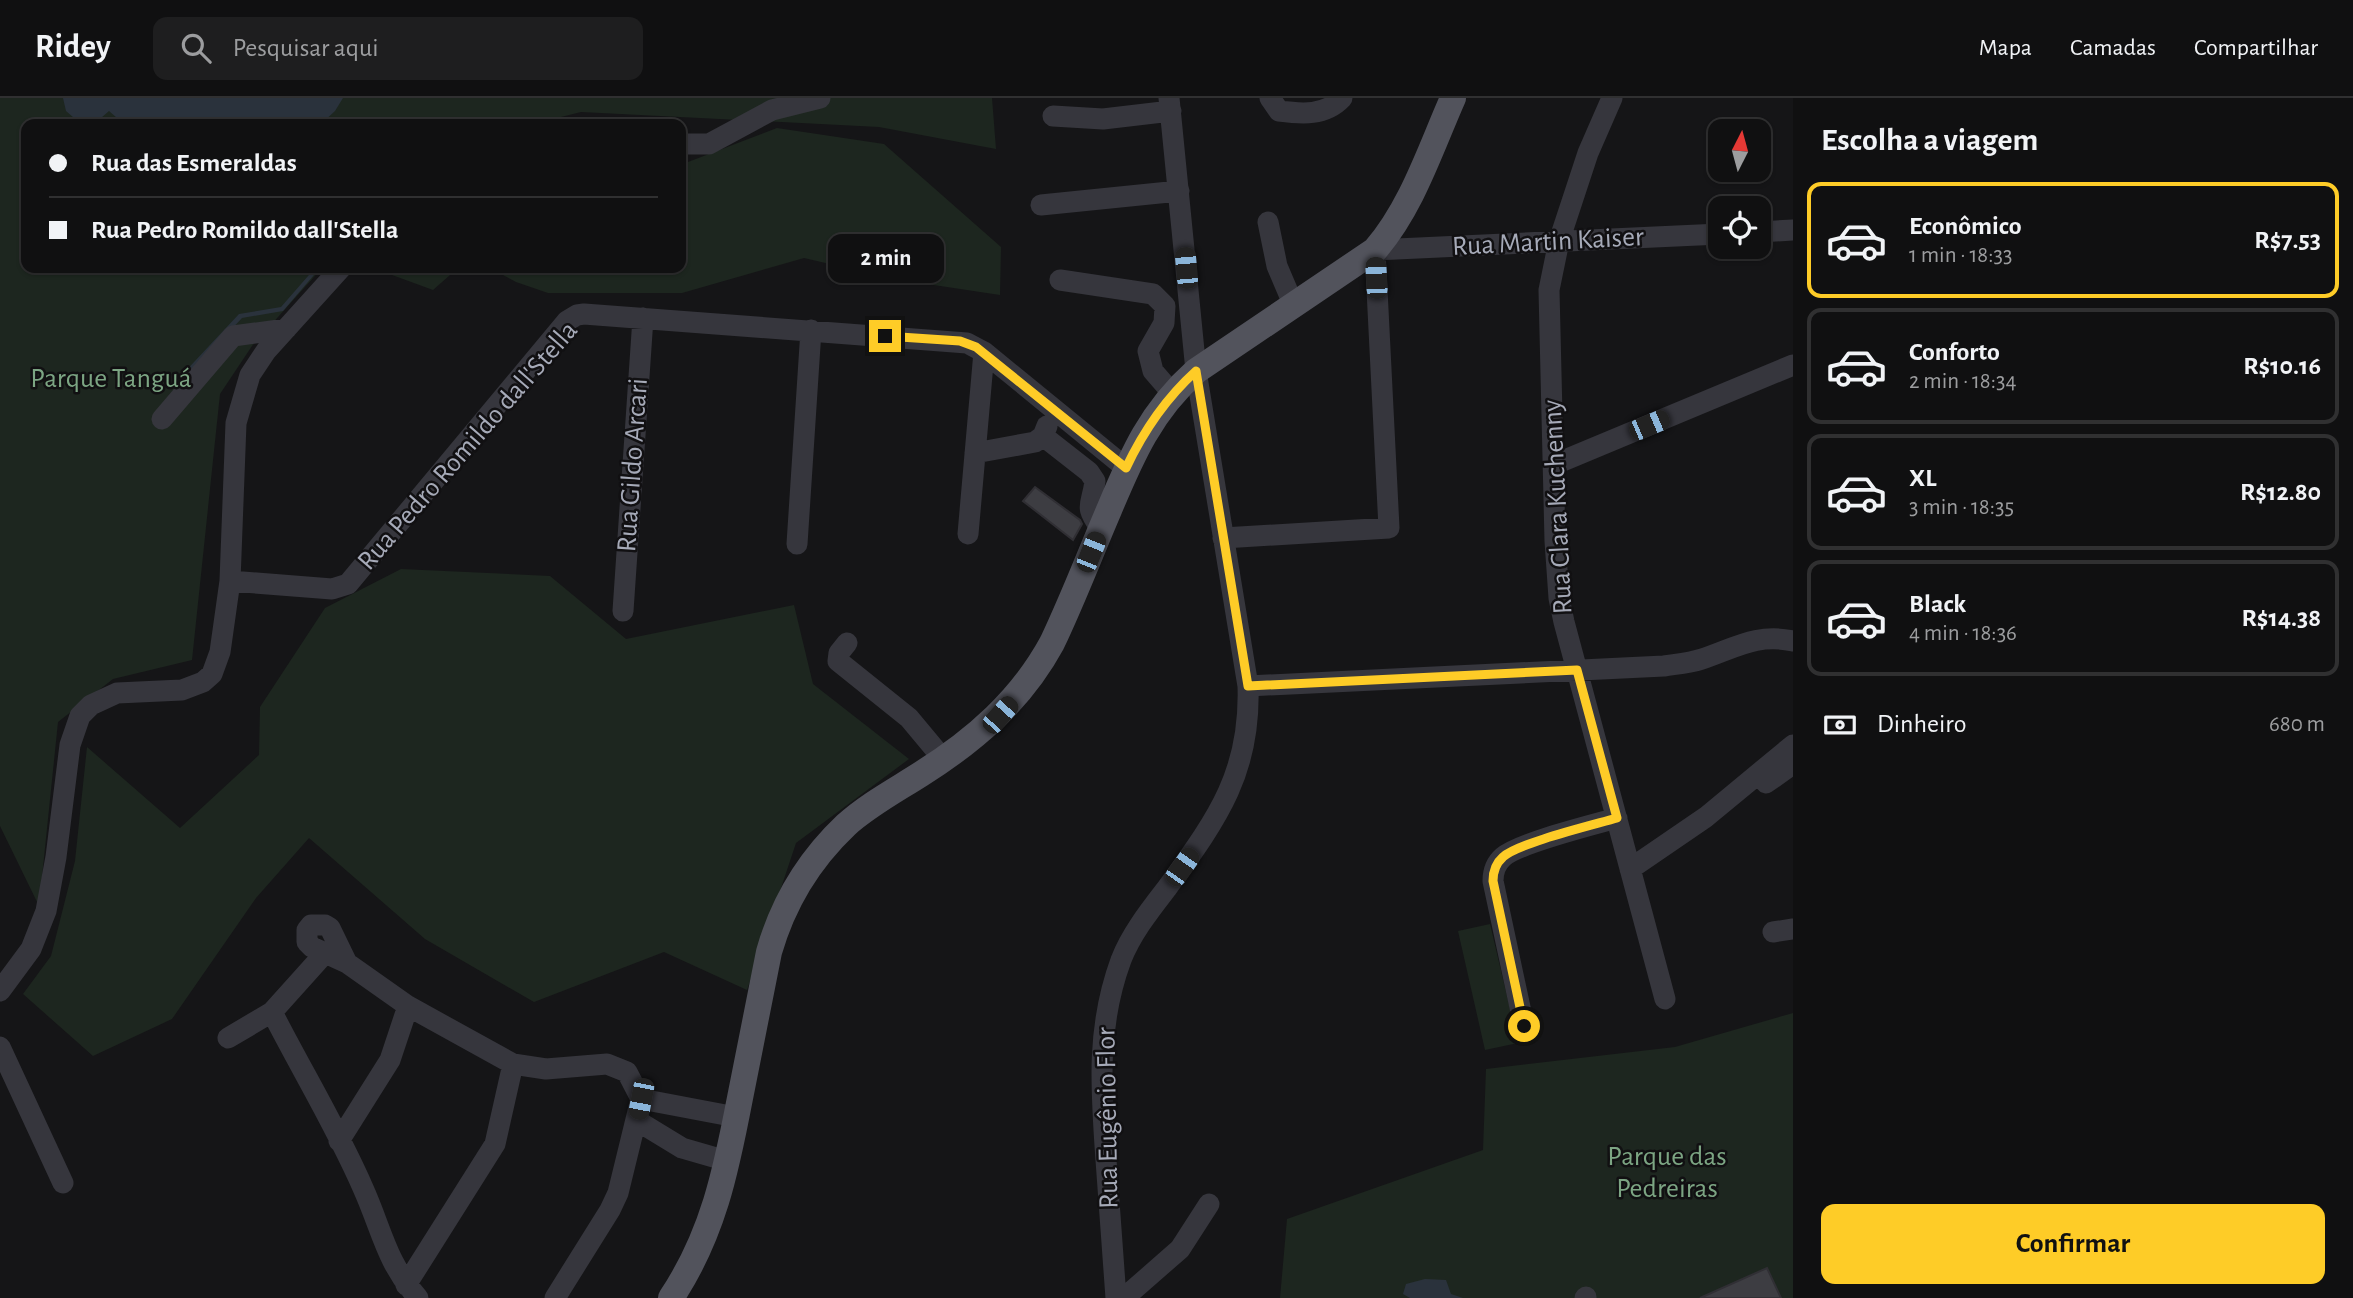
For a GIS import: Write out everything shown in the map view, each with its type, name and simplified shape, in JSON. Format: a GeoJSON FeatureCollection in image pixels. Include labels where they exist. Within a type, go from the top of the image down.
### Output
{"type":"FeatureCollection","features":[{"type":"Feature","properties":{"kind":"main road"},"geometry":{"type":"LineString","coordinates":[[671,1298],[700,1248],[720,1194],[769,952],[777,925],[807,869],[847,825],[944,760],[1000,715],[1042,661],[1061,624],[1126,468],[1148,426],[1172,393],[1196,371],[1375,250],[1403,211],[1452,98]]}},
{"type":"Feature","properties":{"kind":"street"},"geometry":{"type":"LineString","coordinates":[[1270,98],[1279,111],[1301,114],[1327,110],[1342,98]]}},
{"type":"Feature","properties":{"kind":"street","name":"Rua Clara Kuchenny"},"geometry":{"type":"LineString","coordinates":[[1612,98],[1588,153],[1559,241],[1549,290],[1559,598],[1665,999]]}},
{"type":"Feature","properties":{"kind":"street"},"geometry":{"type":"LineString","coordinates":[[686,145],[709,144],[772,110],[812,99]]}},
{"type":"Feature","properties":{"kind":"street"},"geometry":{"type":"LineString","coordinates":[[1053,116],[1103,119],[1170,104]]}},
{"type":"Feature","properties":{"kind":"street","name":"Rua Eugênio Flor"},"geometry":{"type":"LineString","coordinates":[[1116,1298],[1102,1102],[1101,1045],[1104,1020],[1123,957],[1137,931],[1213,824],[1227,799],[1244,748],[1248,715],[1248,686],[1196,371],[1170,104]]}},
{"type":"Feature","properties":{"kind":"street"},"geometry":{"type":"LineString","coordinates":[[1041,205],[1179,191]]}},
{"type":"Feature","properties":{"kind":"street"},"geometry":{"type":"LineString","coordinates":[[1268,222],[1277,266],[1294,306]]}},
{"type":"Feature","properties":{"kind":"street"},"geometry":{"type":"LineString","coordinates":[[1771,231],[1793,230]]}},
{"type":"Feature","properties":{"kind":"street","name":"Rua Martin Kaiser"},"geometry":{"type":"LineString","coordinates":[[1375,250],[1708,235]]}},
{"type":"Feature","properties":{"kind":"street"},"geometry":{"type":"LineString","coordinates":[[1223,538],[1389,528],[1375,250]]}},
{"type":"Feature","properties":{"kind":"street"},"geometry":{"type":"LineString","coordinates":[[6,984],[31,949],[46,911],[56,857],[70,744],[80,716],[91,705],[117,693],[183,690],[204,682],[217,664],[230,581],[236,423],[250,374],[266,351],[336,273]]}},
{"type":"Feature","properties":{"kind":"street"},"geometry":{"type":"LineString","coordinates":[[1060,279],[1153,294],[1165,306],[1164,323],[1148,351],[1153,372],[1172,393]]}},
{"type":"Feature","properties":{"kind":"street","name":"Rua Pedro Romildo dall'Stella"},"geometry":{"type":"LineString","coordinates":[[230,581],[323,589],[341,588],[348,584],[567,321],[584,314],[960,341],[984,352],[1126,468]]}},
{"type":"Feature","properties":{"kind":"street","name":"Rua Gildo Arcari"},"geometry":{"type":"LineString","coordinates":[[623,611],[643,318]]}},
{"type":"Feature","properties":{"kind":"street"},"geometry":{"type":"LineString","coordinates":[[162,419],[233,336],[286,329]]}},
{"type":"Feature","properties":{"kind":"street"},"geometry":{"type":"LineString","coordinates":[[797,544],[811,330]]}},
{"type":"Feature","properties":{"kind":"street"},"geometry":{"type":"LineString","coordinates":[[968,534],[984,352]]}},
{"type":"Feature","properties":{"kind":"street"},"geometry":{"type":"LineString","coordinates":[[1553,465],[1793,365]]}},
{"type":"Feature","properties":{"kind":"street"},"geometry":{"type":"LineString","coordinates":[[975,453],[1035,442],[1043,436],[1054,409]]}},
{"type":"Feature","properties":{"kind":"street"},"geometry":{"type":"LineString","coordinates":[[1043,436],[1089,472],[1095,481],[1089,501],[1089,513],[1101,528]]}},
{"type":"Feature","properties":{"kind":"street"},"geometry":{"type":"LineString","coordinates":[[1069,456],[1088,437]]}},
{"type":"Feature","properties":{"kind":"street"},"geometry":{"type":"LineString","coordinates":[[1248,686],[1682,664],[1701,660],[1758,639],[1793,641]]}},
{"type":"Feature","properties":{"kind":"street"},"geometry":{"type":"LineString","coordinates":[[847,643],[838,653],[838,661],[909,718],[944,760]]}},
{"type":"Feature","properties":{"kind":"street"},"geometry":{"type":"LineString","coordinates":[[1706,817],[1793,745]]}},
{"type":"Feature","properties":{"kind":"street"},"geometry":{"type":"LineString","coordinates":[[1630,869],[1706,817],[1793,764]]}},
{"type":"Feature","properties":{"kind":"street"},"geometry":{"type":"LineString","coordinates":[[1524,1026],[1493,881],[1497,862],[1514,850],[1617,818]]}},
{"type":"Feature","properties":{"kind":"street"},"geometry":{"type":"LineString","coordinates":[[347,963],[330,929],[318,923],[311,925],[307,930],[307,942],[347,963],[408,1006],[513,1063],[546,1069],[594,1063],[617,1067],[627,1072],[641,1099],[624,1175],[614,1202],[555,1298]]}},
{"type":"Feature","properties":{"kind":"street"},"geometry":{"type":"LineString","coordinates":[[228,1038],[272,1013],[325,953]]}},
{"type":"Feature","properties":{"kind":"street"},"geometry":{"type":"LineString","coordinates":[[340,1141],[390,1060],[408,1006]]}},
{"type":"Feature","properties":{"kind":"street"},"geometry":{"type":"LineString","coordinates":[[272,1013],[363,1188],[388,1256],[412,1291],[495,1143],[513,1063]]}},
{"type":"Feature","properties":{"kind":"street"},"geometry":{"type":"LineString","coordinates":[[0,1047],[62,1183]]}},
{"type":"Feature","properties":{"kind":"street"},"geometry":{"type":"LineString","coordinates":[[641,1099],[736,1117]]}},
{"type":"Feature","properties":{"kind":"street"},"geometry":{"type":"LineString","coordinates":[[636,1120],[682,1148],[727,1161]]}},
{"type":"Feature","properties":{"kind":"street"},"geometry":{"type":"LineString","coordinates":[[1124,1298],[1180,1249],[1209,1204]]}},
{"type":"Feature","properties":{"kind":"green space","name":"Parque Tanguá"},"geometry":{"type":"Polygon","coordinates":[[[0,98],[992,98],[996,149],[879,127],[581,112],[553,119],[21,119],[21,273],[318,273],[252,346],[220,394],[192,660],[113,679],[58,722],[39,906],[0,826],[0,98]]]}},
{"type":"Feature","properties":{"kind":"green space"},"geometry":{"type":"Polygon","coordinates":[[[777,128],[884,144],[1001,247],[1000,295],[894,279],[804,258],[682,293],[548,293],[499,273],[686,273],[688,162],[777,128]]]}},
{"type":"Feature","properties":{"kind":"green space"},"geometry":{"type":"Polygon","coordinates":[[[387,273],[452,273],[433,290],[387,273]]]}},
{"type":"Feature","properties":{"kind":"green space"},"geometry":{"type":"Polygon","coordinates":[[[401,569],[550,576],[626,639],[794,605],[813,684],[909,759],[796,843],[747,990],[664,952],[534,1002],[425,939],[309,838],[256,898],[172,1019],[93,1056],[23,994],[51,956],[75,861],[87,747],[180,828],[259,755],[260,707],[325,608],[401,569]]]}},
{"type":"Feature","properties":{"kind":"green space"},"geometry":{"type":"Polygon","coordinates":[[[1490,924],[1518,1043],[1485,1050],[1458,931],[1490,924]]]}},
{"type":"Feature","properties":{"kind":"green space","name":"Parque das Pedreiras"},"geometry":{"type":"Polygon","coordinates":[[[1793,1013],[1793,1298],[1280,1298],[1287,1219],[1483,1150],[1486,1069],[1675,1047],[1793,1013]]]}},
{"type":"Feature","properties":{"kind":"shaded area"},"geometry":{"type":"Polygon","coordinates":[[[63,98],[343,98],[326,119],[118,119],[109,111],[100,119],[75,119],[66,111],[63,98]]]}},
{"type":"Feature","properties":{"kind":"shaded area"},"geometry":{"type":"Polygon","coordinates":[[[311,273],[316,273],[283,311],[242,318],[184,380],[180,377],[239,314],[281,307],[311,273]]]}},
{"type":"Feature","properties":{"kind":"shaded area"},"geometry":{"type":"Polygon","coordinates":[[[1425,1279],[1446,1280],[1451,1294],[1463,1298],[1410,1298],[1403,1294],[1406,1284],[1425,1279]]]}},
{"type":"Feature","properties":{"kind":"building"},"geometry":{"type":"Polygon","coordinates":[[[1035,487],[1080,520],[1082,524],[1073,540],[1023,501],[1035,487]]]}},
{"type":"Feature","properties":{"kind":"building"},"geometry":{"type":"Polygon","coordinates":[[[1767,1268],[1781,1298],[1700,1298],[1767,1268]]]}},
{"type":"Feature","properties":{"kind":"route"},"geometry":{"type":"LineString","coordinates":[[885,336],[960,341],[976,347],[1126,468],[1160,408],[1196,371],[1248,686],[1577,670],[1617,818],[1514,850],[1497,862],[1493,881],[1524,1026]]}}]}
